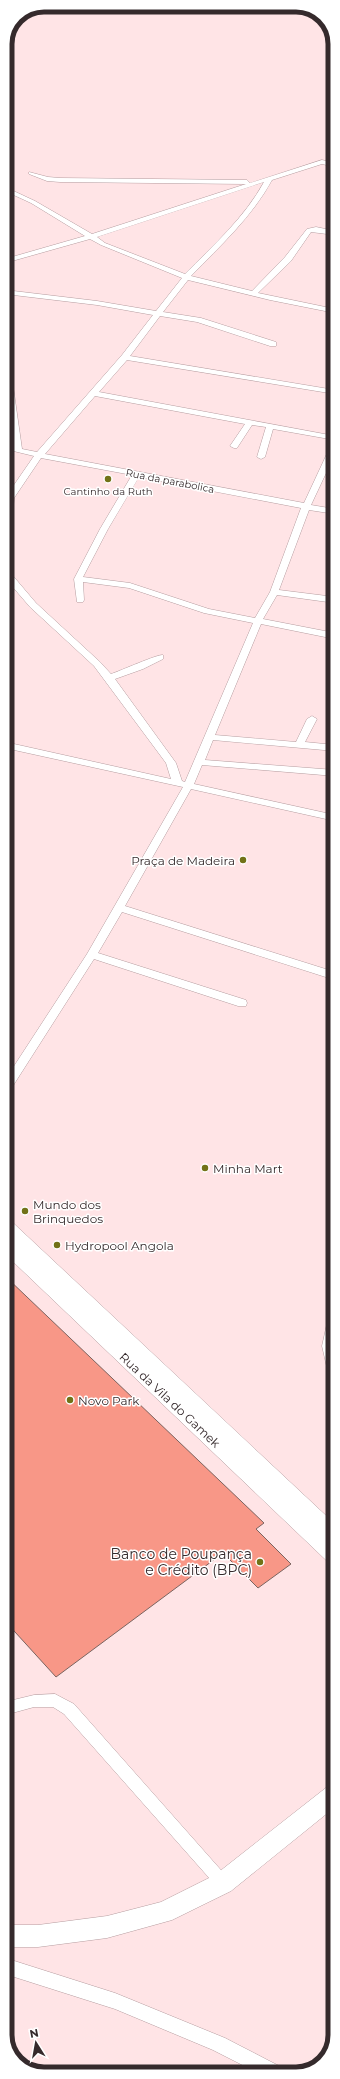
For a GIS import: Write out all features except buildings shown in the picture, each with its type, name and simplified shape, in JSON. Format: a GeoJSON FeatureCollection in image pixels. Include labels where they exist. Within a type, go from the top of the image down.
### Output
{"type":"FeatureCollection","features":[{"type":"Feature","properties":{"kind":"main road","name":"Rua da Vila do Gamek"},"geometry":{"type":"LineString","coordinates":[[12,1233],[328,1529]]}},
{"type":"Feature","properties":{"kind":"main road","name":"Rua da Vila do Gamek"},"geometry":{"type":"LineString","coordinates":[[12,1250],[328,1549]]}},
{"type":"Feature","properties":{"kind":"main road"},"geometry":{"type":"LineString","coordinates":[[12,1936],[38,1936],[107,1927],[164,1912],[222,1883],[328,1800]]}},
{"type":"Feature","properties":{"kind":"street"},"geometry":{"type":"LineString","coordinates":[[12,260],[90,237],[256,182],[322,162],[328,163]]}},
{"type":"Feature","properties":{"kind":"street"},"geometry":{"type":"LineString","coordinates":[[31,173],[47,179],[60,180],[256,182]]}},
{"type":"Feature","properties":{"kind":"street"},"geometry":{"type":"LineString","coordinates":[[12,494],[38,455],[125,357],[186,277],[221,242],[259,198],[270,178]]}},
{"type":"Feature","properties":{"kind":"street"},"geometry":{"type":"LineString","coordinates":[[12,192],[33,202],[90,237],[132,257],[186,277],[253,294],[328,310]]}},
{"type":"Feature","properties":{"kind":"street"},"geometry":{"type":"LineString","coordinates":[[253,294],[288,259],[310,230],[316,229],[328,232]]}},
{"type":"Feature","properties":{"kind":"street"},"geometry":{"type":"LineString","coordinates":[[12,293],[159,313],[207,323],[273,344]]}},
{"type":"Feature","properties":{"kind":"street"},"geometry":{"type":"LineString","coordinates":[[125,357],[328,391]]}},
{"type":"Feature","properties":{"kind":"street"},"geometry":{"type":"LineString","coordinates":[[93,393],[328,437]]}},
{"type":"Feature","properties":{"kind":"street"},"geometry":{"type":"LineString","coordinates":[[12,419],[18,449]]}},
{"type":"Feature","properties":{"kind":"street"},"geometry":{"type":"LineString","coordinates":[[234,446],[249,423]]}},
{"type":"Feature","properties":{"kind":"street"},"geometry":{"type":"LineString","coordinates":[[261,457],[270,426]]}},
{"type":"Feature","properties":{"kind":"street","name":"Rua da parabolica"},"geometry":{"type":"LineString","coordinates":[[12,448],[38,455],[328,511]]}},
{"type":"Feature","properties":{"kind":"street"},"geometry":{"type":"LineString","coordinates":[[12,1078],[92,956],[190,785],[258,621],[274,592],[306,507],[328,460]]}},
{"type":"Feature","properties":{"kind":"street"},"geometry":{"type":"LineString","coordinates":[[80,600],[78,579],[104,529],[137,474]]}},
{"type":"Feature","properties":{"kind":"street"},"geometry":{"type":"LineString","coordinates":[[78,579],[130,586],[208,611],[328,635]]}},
{"type":"Feature","properties":{"kind":"street"},"geometry":{"type":"LineString","coordinates":[[12,580],[33,605],[97,664],[109,678],[171,762],[177,782]]}},
{"type":"Feature","properties":{"kind":"street"},"geometry":{"type":"LineString","coordinates":[[274,592],[328,599]]}},
{"type":"Feature","properties":{"kind":"street"},"geometry":{"type":"LineString","coordinates":[[109,678],[140,667],[160,657]]}},
{"type":"Feature","properties":{"kind":"street"},"geometry":{"type":"LineString","coordinates":[[299,745],[312,718]]}},
{"type":"Feature","properties":{"kind":"street"},"geometry":{"type":"LineString","coordinates":[[210,737],[328,747]]}},
{"type":"Feature","properties":{"kind":"street"},"geometry":{"type":"LineString","coordinates":[[12,747],[328,816]]}},
{"type":"Feature","properties":{"kind":"street"},"geometry":{"type":"LineString","coordinates":[[199,762],[328,772]]}},
{"type":"Feature","properties":{"kind":"street"},"geometry":{"type":"LineString","coordinates":[[119,908],[328,974]]}},
{"type":"Feature","properties":{"kind":"street"},"geometry":{"type":"LineString","coordinates":[[92,956],[242,1003]]}},
{"type":"Feature","properties":{"kind":"street"},"geometry":{"type":"LineString","coordinates":[[12,1707],[34,1701],[55,1700],[69,1709],[222,1883]]}},
{"type":"Feature","properties":{"kind":"street"},"geometry":{"type":"LineString","coordinates":[[12,1968],[115,2002],[219,2044],[263,2067]]}},
{"type":"Feature","properties":{"kind":"place","name":"Cantinho da Ruth"},"geometry":{"type":"Point","coordinates":[108,479]}},
{"type":"Feature","properties":{"kind":"place","name":"Praça de Madeira"},"geometry":{"type":"Point","coordinates":[243,860]}},
{"type":"Feature","properties":{"kind":"place","name":"Minha Mart"},"geometry":{"type":"Point","coordinates":[205,1168]}},
{"type":"Feature","properties":{"kind":"place","name":"Mundo dos Brinquedos"},"geometry":{"type":"Point","coordinates":[25,1211]}},
{"type":"Feature","properties":{"kind":"place","name":"Hydropool Angola"},"geometry":{"type":"Point","coordinates":[57,1245]}},
{"type":"Feature","properties":{"kind":"place","name":"Novo Park"},"geometry":{"type":"Point","coordinates":[70,1400]}},
{"type":"Feature","properties":{"kind":"place","name":"Banco de Poupança e Crédito (BPC)"},"geometry":{"type":"Point","coordinates":[260,1562]}}]}
